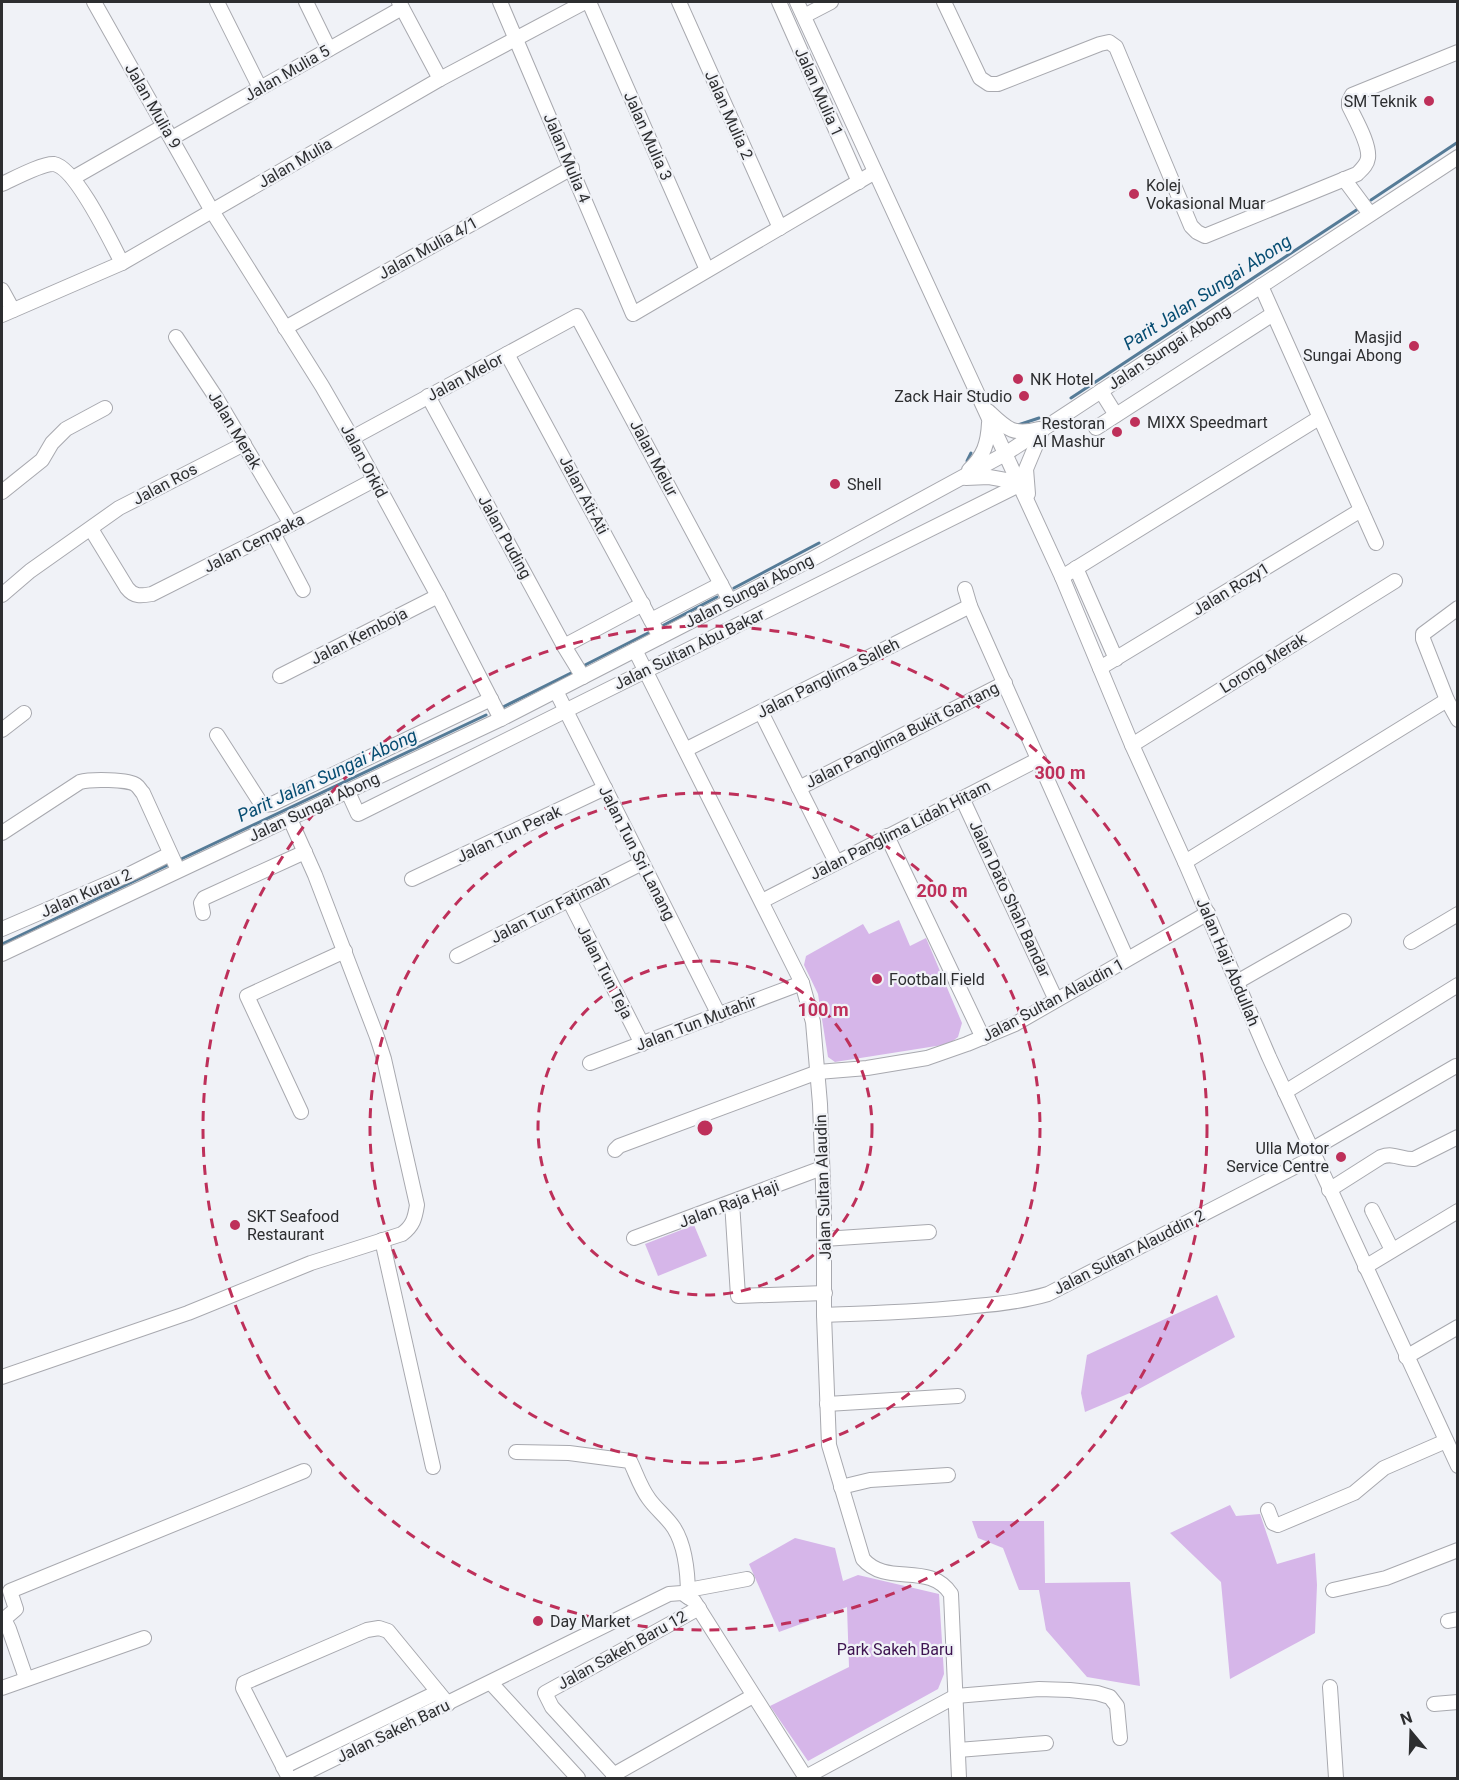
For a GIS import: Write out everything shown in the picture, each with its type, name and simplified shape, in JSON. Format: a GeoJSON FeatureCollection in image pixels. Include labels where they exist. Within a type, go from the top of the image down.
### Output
{"type":"FeatureCollection","features":[{"type":"Feature","properties":{"kind":"street","name":"Jalan Mulia 9"},"geometry":{"type":"LineString","coordinates":[[94,2],[212,211]]}},
{"type":"Feature","properties":{"kind":"street"},"geometry":{"type":"LineString","coordinates":[[217,2],[260,88]]}},
{"type":"Feature","properties":{"kind":"street"},"geometry":{"type":"LineString","coordinates":[[306,2],[329,49]]}},
{"type":"Feature","properties":{"kind":"street","name":"Jalan Mulia 4"},"geometry":{"type":"LineString","coordinates":[[500,2],[633,314],[708,270]]}},
{"type":"Feature","properties":{"kind":"street","name":"Jalan Mulia"},"geometry":{"type":"LineString","coordinates":[[7,313],[122,262],[440,79],[587,2]]}},
{"type":"Feature","properties":{"kind":"street","name":"Jalan Mulia 3"},"geometry":{"type":"LineString","coordinates":[[587,2],[708,270]]}},
{"type":"Feature","properties":{"kind":"street","name":"Jalan Mulia 2"},"geometry":{"type":"LineString","coordinates":[[678,2],[780,228]]}},
{"type":"Feature","properties":{"kind":"street","name":"Jalan Mulia 1"},"geometry":{"type":"LineString","coordinates":[[779,2],[859,182]]}},
{"type":"Feature","properties":{"kind":"street","name":"Jalan Haji Abdullah"},"geometry":{"type":"LineString","coordinates":[[797,2],[1062,577],[1132,745],[1285,1092],[1458,1466]]}},
{"type":"Feature","properties":{"kind":"street"},"geometry":{"type":"LineString","coordinates":[[804,16],[831,2]]}},
{"type":"Feature","properties":{"kind":"street"},"geometry":{"type":"LineString","coordinates":[[944,2],[975,70],[983,82],[989,84],[998,84],[1100,44],[1109,42],[1116,47],[1191,226],[1205,236],[1357,174],[1366,165],[1368,148],[1349,106],[1352,94],[1458,52]]}},
{"type":"Feature","properties":{"kind":"street"},"geometry":{"type":"LineString","coordinates":[[400,4],[440,79]]}},
{"type":"Feature","properties":{"kind":"street","name":"Jalan Mulia 5"},"geometry":{"type":"LineString","coordinates":[[172,138],[329,49],[400,4]]}},
{"type":"Feature","properties":{"kind":"street"},"geometry":{"type":"LineString","coordinates":[[73,178],[164,126]]}},
{"type":"Feature","properties":{"kind":"street","name":"Jalan Sungai Abong"},"geometry":{"type":"LineString","coordinates":[[2,954],[65,913],[89,901],[117,889],[178,870],[501,719],[842,543],[1005,454],[1458,157]]}},
{"type":"Feature","properties":{"kind":"street"},"geometry":{"type":"LineString","coordinates":[[2,184],[48,165],[58,166],[73,178],[122,262]]}},
{"type":"Feature","properties":{"kind":"street","name":"Jalan Mulia 4/1"},"geometry":{"type":"LineString","coordinates":[[285,328],[572,168]]}},
{"type":"Feature","properties":{"kind":"street"},"geometry":{"type":"LineString","coordinates":[[708,270],[875,172]]}},
{"type":"Feature","properties":{"kind":"street"},"geometry":{"type":"LineString","coordinates":[[1344,179],[1370,214]]}},
{"type":"Feature","properties":{"kind":"street","name":"Jalan Orkid"},"geometry":{"type":"LineString","coordinates":[[212,211],[352,438],[438,596],[501,719]]}},
{"type":"Feature","properties":{"kind":"street"},"geometry":{"type":"LineString","coordinates":[[1261,286],[1376,543]]}},
{"type":"Feature","properties":{"kind":"street"},"geometry":{"type":"LineString","coordinates":[[2,290],[7,313]]}},
{"type":"Feature","properties":{"kind":"street"},"geometry":{"type":"LineString","coordinates":[[1096,428],[1273,314]]}},
{"type":"Feature","properties":{"kind":"street","name":"Jalan Melor"},"geometry":{"type":"LineString","coordinates":[[352,438],[578,316]]}},
{"type":"Feature","properties":{"kind":"street","name":"Jalan Melur"},"geometry":{"type":"LineString","coordinates":[[578,316],[730,601]]}},
{"type":"Feature","properties":{"kind":"street","name":"Jalan Merak"},"geometry":{"type":"LineString","coordinates":[[176,337],[217,399],[291,524]]}},
{"type":"Feature","properties":{"kind":"street","name":"Jalan Ati-Ati"},"geometry":{"type":"LineString","coordinates":[[507,354],[660,637]]}},
{"type":"Feature","properties":{"kind":"street"},"geometry":{"type":"LineString","coordinates":[[1101,391],[1116,415]]}},
{"type":"Feature","properties":{"kind":"street","name":"Jalan Puding"},"geometry":{"type":"LineString","coordinates":[[428,396],[564,646],[584,677]]}},
{"type":"Feature","properties":{"kind":"street"},"geometry":{"type":"LineString","coordinates":[[982,406],[1008,429],[1019,433],[1045,429]]}},
{"type":"Feature","properties":{"kind":"street"},"geometry":{"type":"LineString","coordinates":[[2,492],[42,460],[52,443],[66,429],[105,408]]}},
{"type":"Feature","properties":{"kind":"street"},"geometry":{"type":"LineString","coordinates":[[1062,577],[1319,417]]}},
{"type":"Feature","properties":{"kind":"street"},"geometry":{"type":"LineString","coordinates":[[958,479],[984,453],[988,440],[989,420]]}},
{"type":"Feature","properties":{"kind":"street"},"geometry":{"type":"LineString","coordinates":[[1030,508],[1026,469],[1045,429]]}},
{"type":"Feature","properties":{"kind":"street","name":"Jalan Ros"},"geometry":{"type":"LineString","coordinates":[[2,595],[30,571],[119,508],[244,444]]}},
{"type":"Feature","properties":{"kind":"street"},"geometry":{"type":"LineString","coordinates":[[958,479],[989,477],[1018,483]]}},
{"type":"Feature","properties":{"kind":"street","name":"Jalan Cempaka"},"geometry":{"type":"LineString","coordinates":[[91,529],[131,593],[140,596],[152,594],[374,480]]}},
{"type":"Feature","properties":{"kind":"street","name":"Jalan Sultan Abu Bakar"},"geometry":{"type":"LineString","coordinates":[[348,792],[358,814],[1018,483]]}},
{"type":"Feature","properties":{"kind":"street","name":"Jalan Rozy1"},"geometry":{"type":"LineString","coordinates":[[1100,668],[1361,510]]}},
{"type":"Feature","properties":{"kind":"street"},"geometry":{"type":"LineString","coordinates":[[273,533],[303,590]]}},
{"type":"Feature","properties":{"kind":"street"},"geometry":{"type":"LineString","coordinates":[[1076,568],[1116,659]]}},
{"type":"Feature","properties":{"kind":"street","name":"Lorong Merak"},"geometry":{"type":"LineString","coordinates":[[1132,745],[1395,580]]}},
{"type":"Feature","properties":{"kind":"street"},"geometry":{"type":"LineString","coordinates":[[651,620],[721,584]]}},
{"type":"Feature","properties":{"kind":"street"},"geometry":{"type":"LineString","coordinates":[[965,589],[970,606],[1128,959]]}},
{"type":"Feature","properties":{"kind":"street","name":"Jalan Kemboja"},"geometry":{"type":"LineString","coordinates":[[280,676],[438,596]]}},
{"type":"Feature","properties":{"kind":"street"},"geometry":{"type":"LineString","coordinates":[[564,646],[643,604]]}},
{"type":"Feature","properties":{"kind":"street","name":"Jalan Panglima Salleh"},"geometry":{"type":"LineString","coordinates":[[687,749],[970,606]]}},
{"type":"Feature","properties":{"kind":"street"},"geometry":{"type":"LineString","coordinates":[[1458,608],[1423,634],[1447,700],[1458,720]]}},
{"type":"Feature","properties":{"kind":"street","name":"Jalan Sultan Alaudin"},"geometry":{"type":"LineString","coordinates":[[635,650],[687,749],[802,983],[813,1022],[818,1072],[829,1445],[863,1559],[870,1568],[881,1572],[929,1577],[939,1581],[951,1594],[956,1696]]}},
{"type":"Feature","properties":{"kind":"street","name":"Jalan Panglima Bukit Gantang"},"geometry":{"type":"LineString","coordinates":[[799,788],[1005,683]]}},
{"type":"Feature","properties":{"kind":"street","name":"Jalan Tun Sri Lanang"},"geometry":{"type":"LineString","coordinates":[[556,691],[718,1015]]}},
{"type":"Feature","properties":{"kind":"street"},"geometry":{"type":"LineString","coordinates":[[217,735],[260,802],[264,805],[272,804],[491,699]]}},
{"type":"Feature","properties":{"kind":"street"},"geometry":{"type":"LineString","coordinates":[[1185,862],[1447,700]]}},
{"type":"Feature","properties":{"kind":"street"},"geometry":{"type":"LineString","coordinates":[[760,712],[836,862]]}},
{"type":"Feature","properties":{"kind":"street"},"geometry":{"type":"LineString","coordinates":[[2,730],[24,714]]}},
{"type":"Feature","properties":{"kind":"street","name":"Jalan Panglima Lidah Hitam"},"geometry":{"type":"LineString","coordinates":[[762,901],[1039,759]]}},
{"type":"Feature","properties":{"kind":"street"},"geometry":{"type":"LineString","coordinates":[[2,833],[80,782],[88,780],[128,782],[135,784],[143,793],[178,870]]}},
{"type":"Feature","properties":{"kind":"street","name":"Jalan Tun Perak"},"geometry":{"type":"LineString","coordinates":[[412,879],[605,788]]}},
{"type":"Feature","properties":{"kind":"street","name":"Jalan Dato Shah Bandar"},"geometry":{"type":"LineString","coordinates":[[962,798],[1056,1000]]}},
{"type":"Feature","properties":{"kind":"street"},"geometry":{"type":"LineString","coordinates":[[2,1377],[188,1313],[311,1263],[402,1234],[415,1220],[417,1205],[384,1059],[367,1007],[290,819]]}},
{"type":"Feature","properties":{"kind":"street"},"geometry":{"type":"LineString","coordinates":[[887,836],[983,1038]]}},
{"type":"Feature","properties":{"kind":"street"},"geometry":{"type":"LineString","coordinates":[[203,913],[201,903],[204,898],[305,852]]}},
{"type":"Feature","properties":{"kind":"street","name":"Jalan Kurau 2"},"geometry":{"type":"LineString","coordinates":[[2,929],[65,913],[117,889],[170,854]]}},
{"type":"Feature","properties":{"kind":"street","name":"Jalan Tun Fatimah"},"geometry":{"type":"LineString","coordinates":[[457,956],[642,863]]}},
{"type":"Feature","properties":{"kind":"street","name":"Jalan Tun Teja"},"geometry":{"type":"LineString","coordinates":[[569,900],[642,1044]]}},
{"type":"Feature","properties":{"kind":"street","name":"Jalan Sultan Alaudin 1"},"geometry":{"type":"LineString","coordinates":[[615,1150],[619,1146],[818,1072],[867,1068],[927,1058],[983,1038],[1015,1024],[1208,913]]}},
{"type":"Feature","properties":{"kind":"street"},"geometry":{"type":"LineString","coordinates":[[1411,942],[1458,914]]}},
{"type":"Feature","properties":{"kind":"street"},"geometry":{"type":"LineString","coordinates":[[1237,982],[1344,921]]}},
{"type":"Feature","properties":{"kind":"street"},"geometry":{"type":"LineString","coordinates":[[301,1112],[247,996],[345,951]]}},
{"type":"Feature","properties":{"kind":"street","name":"Jalan Tun Mutahir"},"geometry":{"type":"LineString","coordinates":[[590,1063],[802,983]]}},
{"type":"Feature","properties":{"kind":"street"},"geometry":{"type":"LineString","coordinates":[[1285,1092],[1458,985]]}},
{"type":"Feature","properties":{"kind":"street","name":"Jalan Sultan Alauddin 2"},"geometry":{"type":"LineString","coordinates":[[824,1316],[952,1309],[1032,1299],[1048,1294],[1313,1153],[1456,1066]]}},
{"type":"Feature","properties":{"kind":"street"},"geometry":{"type":"LineString","coordinates":[[1329,1190],[1381,1157],[1390,1154],[1414,1159],[1458,1137]]}},
{"type":"Feature","properties":{"kind":"street","name":"Jalan Raja Haji"},"geometry":{"type":"LineString","coordinates":[[634,1238],[822,1168]]}},
{"type":"Feature","properties":{"kind":"street"},"geometry":{"type":"LineString","coordinates":[[732,1202],[738,1296],[825,1293]]}},
{"type":"Feature","properties":{"kind":"street"},"geometry":{"type":"LineString","coordinates":[[1372,1210],[1392,1250]]}},
{"type":"Feature","properties":{"kind":"street"},"geometry":{"type":"LineString","coordinates":[[1365,1267],[1458,1211]]}},
{"type":"Feature","properties":{"kind":"street"},"geometry":{"type":"LineString","coordinates":[[824,1239],[929,1232]]}},
{"type":"Feature","properties":{"kind":"street"},"geometry":{"type":"LineString","coordinates":[[382,1240],[433,1467]]}},
{"type":"Feature","properties":{"kind":"street"},"geometry":{"type":"LineString","coordinates":[[1406,1357],[1458,1327]]}},
{"type":"Feature","properties":{"kind":"street"},"geometry":{"type":"LineString","coordinates":[[827,1404],[958,1396]]}},
{"type":"Feature","properties":{"kind":"street"},"geometry":{"type":"LineString","coordinates":[[1268,1510],[1273,1523],[1278,1525],[1354,1493],[1378,1472],[1392,1464],[1446,1441]]}},
{"type":"Feature","properties":{"kind":"street"},"geometry":{"type":"LineString","coordinates":[[516,1452],[560,1452],[630,1461],[639,1484],[648,1498],[673,1526],[680,1539],[692,1599],[805,1778],[956,1696],[1039,1689],[1096,1693],[1110,1698],[1117,1707],[1120,1738]]}},
{"type":"Feature","properties":{"kind":"street"},"geometry":{"type":"LineString","coordinates":[[26,1678],[9,1629],[2,1621],[16,1608],[10,1591],[304,1471]]}},
{"type":"Feature","properties":{"kind":"street"},"geometry":{"type":"LineString","coordinates":[[841,1487],[870,1480],[948,1475]]}},
{"type":"Feature","properties":{"kind":"street"},"geometry":{"type":"LineString","coordinates":[[1333,1590],[1386,1578],[1458,1550]]}},
{"type":"Feature","properties":{"kind":"street"},"geometry":{"type":"LineString","coordinates":[[692,1599],[747,1579]]}},
{"type":"Feature","properties":{"kind":"street","name":"Jalan Sakeh Baru"},"geometry":{"type":"LineString","coordinates":[[295,1779],[669,1594],[682,1593],[692,1599]]}},
{"type":"Feature","properties":{"kind":"street","name":"Jalan Sakeh Baru 12"},"geometry":{"type":"LineString","coordinates":[[615,1777],[552,1707],[544,1693],[692,1599]]}},
{"type":"Feature","properties":{"kind":"street"},"geometry":{"type":"LineString","coordinates":[[438,1692],[286,1773],[243,1688],[244,1683],[367,1629],[379,1628],[388,1631],[448,1704]]}},
{"type":"Feature","properties":{"kind":"street"},"geometry":{"type":"LineString","coordinates":[[2,1688],[144,1638]]}},
{"type":"Feature","properties":{"kind":"street"},"geometry":{"type":"LineString","coordinates":[[491,1683],[578,1779]]}},
{"type":"Feature","properties":{"kind":"street"},"geometry":{"type":"LineString","coordinates":[[1330,1687],[1336,1779]]}},
{"type":"Feature","properties":{"kind":"street"},"geometry":{"type":"LineString","coordinates":[[615,1777],[753,1696]]}},
{"type":"Feature","properties":{"kind":"street"},"geometry":{"type":"LineString","coordinates":[[956,1696],[959,1779]]}},
{"type":"Feature","properties":{"kind":"street"},"geometry":{"type":"LineString","coordinates":[[1434,1704],[1458,1702]]}},
{"type":"Feature","properties":{"kind":"street"},"geometry":{"type":"LineString","coordinates":[[958,1750],[1046,1743]]}},
{"type":"Feature","properties":{"kind":"green space","name":"Football Field"},"geometry":{"type":"Polygon","coordinates":[[[899,920],[910,946],[926,938],[962,1023],[958,1037],[949,1044],[835,1062],[828,1057],[818,994],[804,965],[806,956],[863,924],[869,934],[899,920]]]}},
{"type":"Feature","properties":{"kind":"green space"},"geometry":{"type":"Polygon","coordinates":[[[694,1225],[707,1256],[658,1276],[645,1244],[694,1225]]]}},
{"type":"Feature","properties":{"kind":"green space"},"geometry":{"type":"Polygon","coordinates":[[[1217,1295],[1235,1337],[1137,1390],[1085,1412],[1081,1393],[1087,1355],[1217,1295]]]}},
{"type":"Feature","properties":{"kind":"green space"},"geometry":{"type":"Polygon","coordinates":[[[1230,1505],[1236,1516],[1260,1514],[1277,1564],[1315,1553],[1317,1585],[1315,1633],[1230,1679],[1221,1582],[1170,1533],[1230,1505]]]}},
{"type":"Feature","properties":{"kind":"green space"},"geometry":{"type":"Polygon","coordinates":[[[972,1521],[1044,1521],[1045,1583],[1130,1582],[1140,1686],[1087,1677],[1046,1630],[1039,1590],[1019,1590],[1003,1548],[978,1538],[972,1521]]]}},
{"type":"Feature","properties":{"kind":"green space","name":"Park Sakeh Baru"},"geometry":{"type":"Polygon","coordinates":[[[795,1538],[835,1548],[843,1581],[858,1575],[939,1594],[944,1674],[938,1689],[808,1761],[770,1706],[849,1667],[847,1607],[779,1632],[749,1564],[795,1538]]]}},
{"type":"Feature","properties":{"kind":"waterway","name":"Parit Jalan Sungai Abong"},"geometry":{"type":"LineString","coordinates":[[1371,200],[1458,142]]}},
{"type":"Feature","properties":{"kind":"waterway","name":"Parit Jalan Sungai Abong"},"geometry":{"type":"LineString","coordinates":[[1071,398],[1358,209]]}},
{"type":"Feature","properties":{"kind":"waterway","name":"Parit Jalan Sungai Abong"},"geometry":{"type":"LineString","coordinates":[[1015,426],[1039,418]]}},
{"type":"Feature","properties":{"kind":"waterway","name":"Parit Jalan Sungai Abong"},"geometry":{"type":"LineString","coordinates":[[967,461],[971,453]]}},
{"type":"Feature","properties":{"kind":"waterway","name":"Parit Jalan Sungai Abong"},"geometry":{"type":"LineString","coordinates":[[734,588],[819,543]]}},
{"type":"Feature","properties":{"kind":"waterway","name":"Parit Jalan Sungai Abong"},"geometry":{"type":"LineString","coordinates":[[662,626],[717,597]]}},
{"type":"Feature","properties":{"kind":"waterway","name":"Parit Jalan Sungai Abong"},"geometry":{"type":"LineString","coordinates":[[585,665],[648,633]]}},
{"type":"Feature","properties":{"kind":"waterway","name":"Parit Jalan Sungai Abong"},"geometry":{"type":"LineString","coordinates":[[501,708],[571,673]]}},
{"type":"Feature","properties":{"kind":"waterway","name":"Parit Jalan Sungai Abong"},"geometry":{"type":"LineString","coordinates":[[179,860],[486,715]]}},
{"type":"Feature","properties":{"kind":"waterway","name":"Parit Jalan Sungai Abong"},"geometry":{"type":"LineString","coordinates":[[2,944],[170,864]]}},
{"type":"Feature","properties":{"kind":"place","name":"SM Teknik"},"geometry":{"type":"Point","coordinates":[1429,101]}},
{"type":"Feature","properties":{"kind":"place","name":"Kolej Vokasional Muar"},"geometry":{"type":"Point","coordinates":[1134,194]}},
{"type":"Feature","properties":{"kind":"place","name":"Masjid Sungai Abong"},"geometry":{"type":"Point","coordinates":[1414,346]}},
{"type":"Feature","properties":{"kind":"place","name":"NK Hotel"},"geometry":{"type":"Point","coordinates":[1018,379]}},
{"type":"Feature","properties":{"kind":"place","name":"Zack Hair Studio"},"geometry":{"type":"Point","coordinates":[1024,396]}},
{"type":"Feature","properties":{"kind":"place","name":"MIXX Speedmart"},"geometry":{"type":"Point","coordinates":[1135,422]}},
{"type":"Feature","properties":{"kind":"place","name":"Restoran Al Mashur"},"geometry":{"type":"Point","coordinates":[1117,432]}},
{"type":"Feature","properties":{"kind":"place","name":"Shell"},"geometry":{"type":"Point","coordinates":[835,484]}},
{"type":"Feature","properties":{"kind":"place","name":"Football Field"},"geometry":{"type":"Point","coordinates":[877,979]}},
{"type":"Feature","properties":{"kind":"place","name":"Ulla Motor Service Centre"},"geometry":{"type":"Point","coordinates":[1341,1157]}},
{"type":"Feature","properties":{"kind":"place","name":"SKT Seafood Restaurant"},"geometry":{"type":"Point","coordinates":[235,1225]}},
{"type":"Feature","properties":{"kind":"place","name":"Day Market"},"geometry":{"type":"Point","coordinates":[538,1621]}}]}
